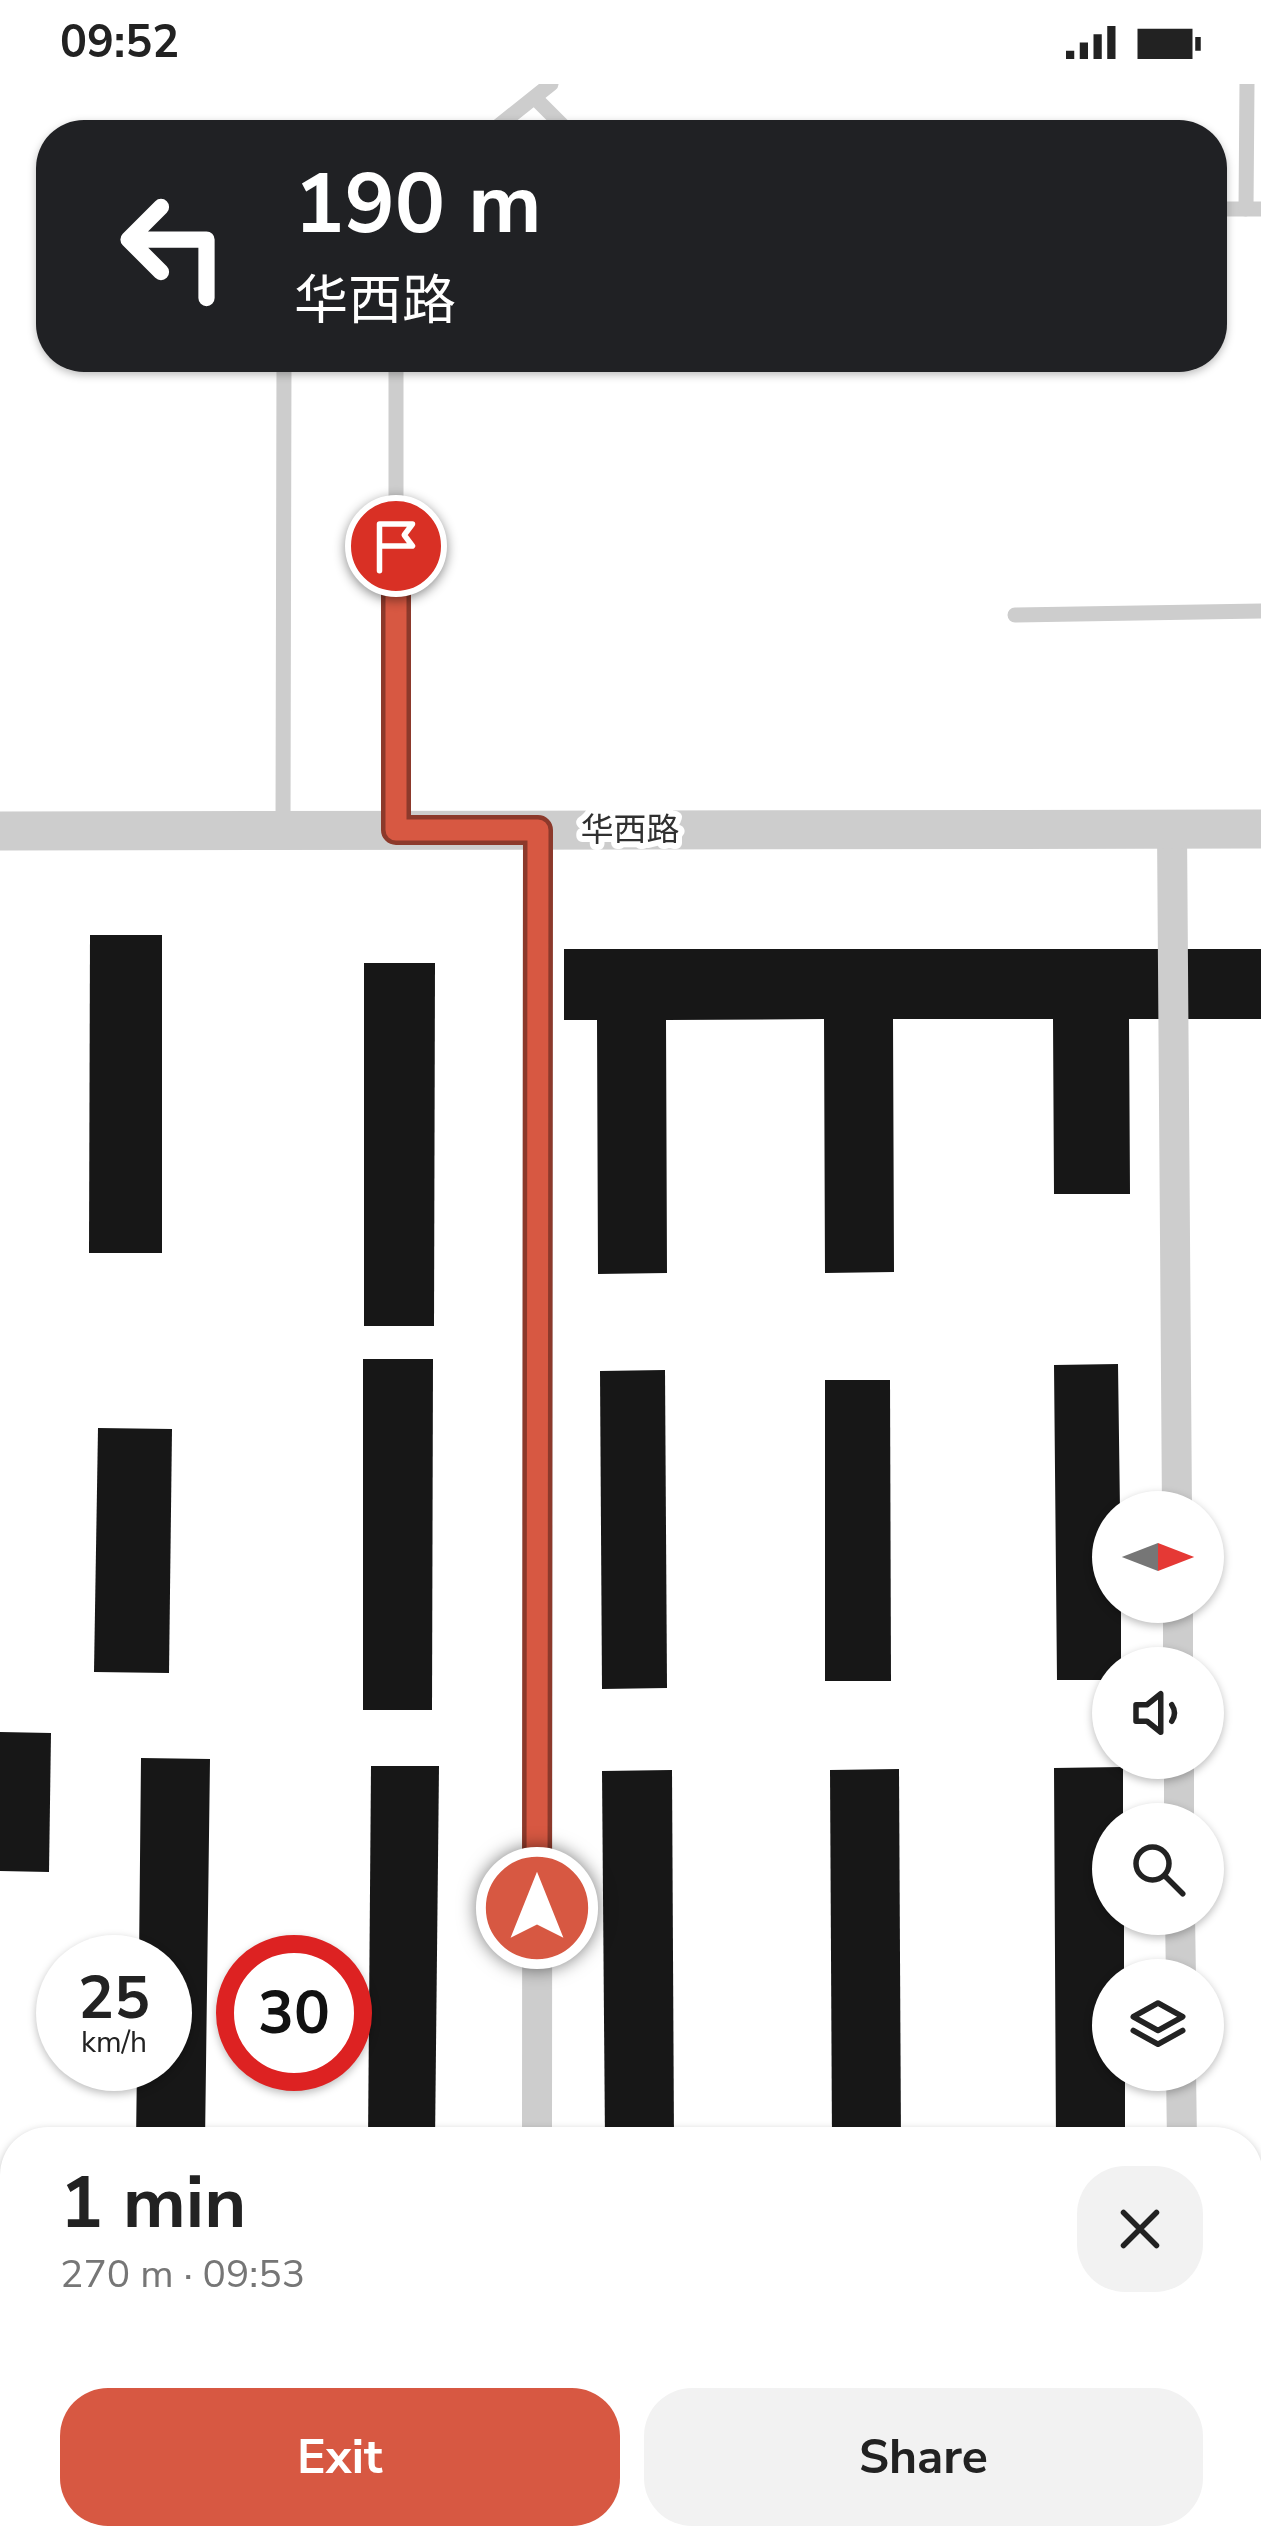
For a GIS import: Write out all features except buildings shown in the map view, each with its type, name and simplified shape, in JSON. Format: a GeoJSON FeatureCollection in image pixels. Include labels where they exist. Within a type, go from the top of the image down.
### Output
{"type":"FeatureCollection","features":[{"type":"Feature","properties":{"kind":"street","name":"华西路"},"geometry":{"type":"LineString","coordinates":[[0,831],[1261,829]]}},
{"type":"Feature","properties":{"kind":"street"},"geometry":{"type":"LineString","coordinates":[[537,2127],[538,830]]}},
{"type":"Feature","properties":{"kind":"street"},"geometry":{"type":"LineString","coordinates":[[1172,830],[1177,1491]]}},
{"type":"Feature","properties":{"kind":"street"},"geometry":{"type":"LineString","coordinates":[[1181,2091],[1182,2127]]}},
{"type":"Feature","properties":{"kind":"lane"},"geometry":{"type":"LineString","coordinates":[[507,120],[551,84]]}},
{"type":"Feature","properties":{"kind":"lane"},"geometry":{"type":"LineString","coordinates":[[1246,84],[1253,209]]}},
{"type":"Feature","properties":{"kind":"lane"},"geometry":{"type":"LineString","coordinates":[[536,99],[557,120]]}},
{"type":"Feature","properties":{"kind":"lane"},"geometry":{"type":"LineString","coordinates":[[284,372],[284,830]]}},
{"type":"Feature","properties":{"kind":"lane"},"geometry":{"type":"LineString","coordinates":[[396,372],[396,830]]}},
{"type":"Feature","properties":{"kind":"lane"},"geometry":{"type":"LineString","coordinates":[[1015,615],[1261,611]]}},
{"type":"Feature","properties":{"kind":"route"},"geometry":{"type":"LineString","coordinates":[[396,546],[396,830],[538,830],[537,1908]]}}]}
